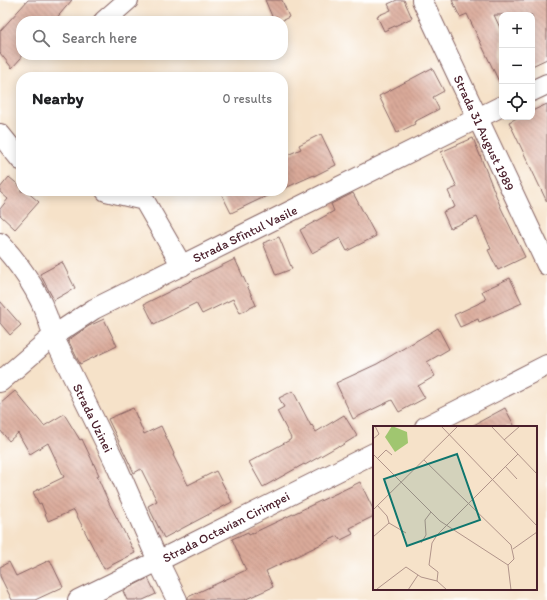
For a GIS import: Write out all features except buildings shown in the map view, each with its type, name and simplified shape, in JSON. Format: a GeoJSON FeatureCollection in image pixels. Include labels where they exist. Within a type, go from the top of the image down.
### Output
{"type":"FeatureCollection","features":[{"type":"Feature","properties":{"kind":"street"},"geometry":{"type":"LineString","coordinates":[[110,16],[128,0]]}},
{"type":"Feature","properties":{"kind":"street","name":"Strada 31 August 1989"},"geometry":{"type":"LineString","coordinates":[[422,0],[547,265]]}},
{"type":"Feature","properties":{"kind":"street"},"geometry":{"type":"LineString","coordinates":[[535,90],[547,84]]}},
{"type":"Feature","properties":{"kind":"street","name":"Strada Sfîntul Vasile"},"geometry":{"type":"LineString","coordinates":[[0,382],[53,336],[94,309],[499,107]]}},
{"type":"Feature","properties":{"kind":"street"},"geometry":{"type":"LineString","coordinates":[[0,134],[16,154]]}},
{"type":"Feature","properties":{"kind":"street"},"geometry":{"type":"LineString","coordinates":[[127,196],[144,200],[182,266]]}},
{"type":"Feature","properties":{"kind":"street","name":"Strada Uzinei"},"geometry":{"type":"LineString","coordinates":[[0,243],[24,274],[40,300],[49,319],[53,336],[115,462],[158,561],[177,600]]}},
{"type":"Feature","properties":{"kind":"street"},"geometry":{"type":"LineString","coordinates":[[427,426],[547,365]]}},
{"type":"Feature","properties":{"kind":"street","name":"Strada Octavian Cirimpei"},"geometry":{"type":"LineString","coordinates":[[78,600],[373,453]]}}]}
